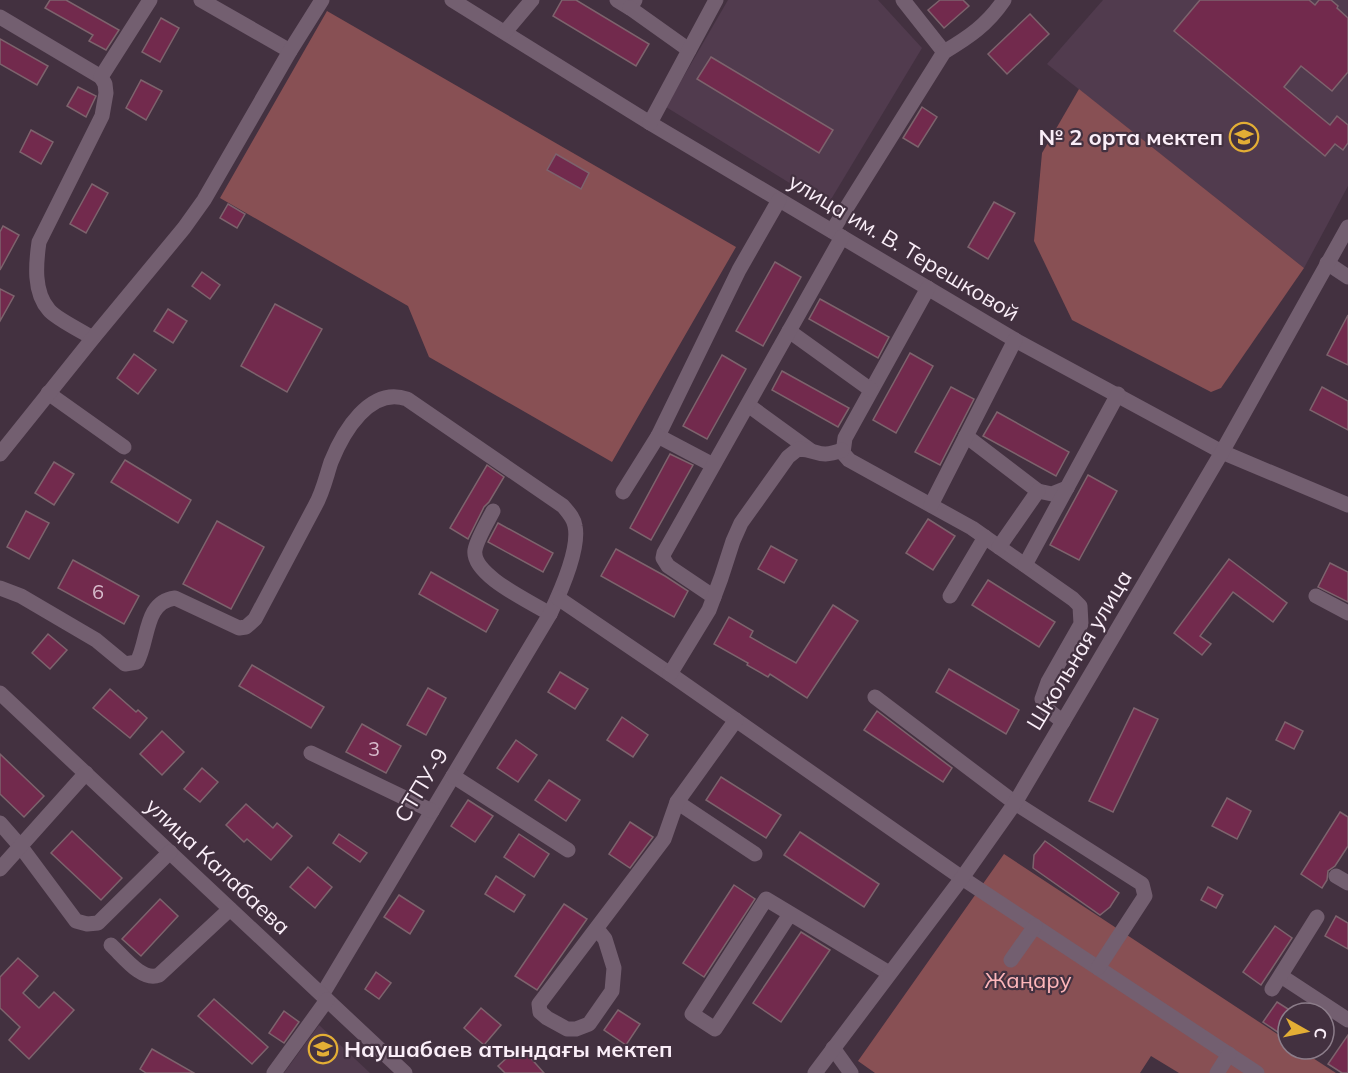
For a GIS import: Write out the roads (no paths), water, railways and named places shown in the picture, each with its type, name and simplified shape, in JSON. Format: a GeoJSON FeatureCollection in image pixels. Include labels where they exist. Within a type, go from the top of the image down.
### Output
{"type":"FeatureCollection","features":[{"type":"Feature","properties":{"kind":"street"},"geometry":{"type":"LineString","coordinates":[[101,77],[150,0]]}},
{"type":"Feature","properties":{"kind":"street"},"geometry":{"type":"LineString","coordinates":[[201,0],[290,51]]}},
{"type":"Feature","properties":{"kind":"street"},"geometry":{"type":"LineString","coordinates":[[0,454],[184,228],[204,200],[322,0]]}},
{"type":"Feature","properties":{"kind":"street","name":"улица им. В. Терешковой"},"geometry":{"type":"LineString","coordinates":[[452,0],[650,123],[1015,340],[1222,452],[1348,505]]}},
{"type":"Feature","properties":{"kind":"street"},"geometry":{"type":"LineString","coordinates":[[505,32],[532,0]]}},
{"type":"Feature","properties":{"kind":"street"},"geometry":{"type":"LineString","coordinates":[[650,123],[716,0]]}},
{"type":"Feature","properties":{"kind":"street"},"geometry":{"type":"LineString","coordinates":[[903,0],[944,52]]}},
{"type":"Feature","properties":{"kind":"street"},"geometry":{"type":"LineString","coordinates":[[714,597],[668,566],[663,558],[664,553],[789,331],[837,234],[944,52],[970,37],[994,15],[1004,0]]}},
{"type":"Feature","properties":{"kind":"street"},"geometry":{"type":"LineString","coordinates":[[627,3],[689,50]]}},
{"type":"Feature","properties":{"kind":"street"},"geometry":{"type":"LineString","coordinates":[[0,17],[101,77],[105,84],[106,93],[102,116],[39,242],[36,263],[38,287],[49,311],[93,338]]}},
{"type":"Feature","properties":{"kind":"street"},"geometry":{"type":"LineString","coordinates":[[623,492],[658,436],[739,270],[779,200]]}},
{"type":"Feature","properties":{"kind":"street","name":"Школьная улица"},"geometry":{"type":"LineString","coordinates":[[814,1073],[962,878],[1015,803],[1222,452],[1348,227]]}},
{"type":"Feature","properties":{"kind":"street"},"geometry":{"type":"LineString","coordinates":[[1327,263],[1348,277]]}},
{"type":"Feature","properties":{"kind":"street"},"geometry":{"type":"LineString","coordinates":[[928,288],[845,438],[842,450],[844,456],[849,460],[985,537],[1080,606],[1081,624],[1048,682],[1042,699],[1047,709],[1063,722]]}},
{"type":"Feature","properties":{"kind":"street"},"geometry":{"type":"LineString","coordinates":[[789,331],[872,390]]}},
{"type":"Feature","properties":{"kind":"street"},"geometry":{"type":"LineString","coordinates":[[931,505],[1015,340]]}},
{"type":"Feature","properties":{"kind":"street"},"geometry":{"type":"LineString","coordinates":[[48,393],[124,447]]}},
{"type":"Feature","properties":{"kind":"street"},"geometry":{"type":"LineString","coordinates":[[1025,565],[1118,394]]}},
{"type":"Feature","properties":{"kind":"street","name":"СТПУ-9"},"geometry":{"type":"LineString","coordinates":[[0,588],[21,596],[96,640],[125,664],[137,662],[152,614],[166,599],[175,598],[239,628],[246,627],[255,619],[317,503],[341,440],[368,406],[380,398],[391,396],[407,399],[563,506],[573,518],[576,542],[558,598],[550,614],[324,997],[274,1073]]}},
{"type":"Feature","properties":{"kind":"street"},"geometry":{"type":"LineString","coordinates":[[748,405],[810,450]]}},
{"type":"Feature","properties":{"kind":"street"},"geometry":{"type":"LineString","coordinates":[[658,436],[713,465]]}},
{"type":"Feature","properties":{"kind":"street"},"geometry":{"type":"LineString","coordinates":[[966,436],[1038,491],[1052,494],[1067,488]]}},
{"type":"Feature","properties":{"kind":"street"},"geometry":{"type":"LineString","coordinates":[[670,674],[709,610],[741,523],[788,457],[798,449],[826,455],[842,450]]}},
{"type":"Feature","properties":{"kind":"street"},"geometry":{"type":"LineString","coordinates":[[999,547],[1038,491]]}},
{"type":"Feature","properties":{"kind":"street"},"geometry":{"type":"LineString","coordinates":[[493,511],[475,549],[476,562],[487,575],[550,614]]}},
{"type":"Feature","properties":{"kind":"street"},"geometry":{"type":"LineString","coordinates":[[950,596],[985,537]]}},
{"type":"Feature","properties":{"kind":"street"},"geometry":{"type":"LineString","coordinates":[[1316,596],[1348,613]]}},
{"type":"Feature","properties":{"kind":"street"},"geometry":{"type":"LineString","coordinates":[[558,598],[962,878],[1257,1073]]}},
{"type":"Feature","properties":{"kind":"street","name":"улица Калабаева"},"geometry":{"type":"LineString","coordinates":[[0,693],[405,1073]]}},
{"type":"Feature","properties":{"kind":"street"},"geometry":{"type":"LineString","coordinates":[[875,697],[1015,803],[1142,884],[1145,896],[1098,968]]}},
{"type":"Feature","properties":{"kind":"street"},"geometry":{"type":"LineString","coordinates":[[597,929],[605,939],[614,968],[612,991],[589,1024],[576,1029],[567,1029],[540,1012],[539,1004],[664,839],[677,802],[736,720]]}},
{"type":"Feature","properties":{"kind":"street"},"geometry":{"type":"LineString","coordinates":[[311,753],[432,811]]}},
{"type":"Feature","properties":{"kind":"street"},"geometry":{"type":"LineString","coordinates":[[0,869],[86,774]]}},
{"type":"Feature","properties":{"kind":"street"},"geometry":{"type":"LineString","coordinates":[[453,776],[568,850]]}},
{"type":"Feature","properties":{"kind":"street"},"geometry":{"type":"LineString","coordinates":[[677,802],[755,854]]}},
{"type":"Feature","properties":{"kind":"street"},"geometry":{"type":"LineString","coordinates":[[0,823],[21,847],[76,921],[87,924],[98,923],[170,852]]}},
{"type":"Feature","properties":{"kind":"street"},"geometry":{"type":"LineString","coordinates":[[790,914],[715,1029],[692,1014],[766,899],[889,973]]}},
{"type":"Feature","properties":{"kind":"street"},"geometry":{"type":"LineString","coordinates":[[111,945],[145,975],[153,978],[230,909]]}},
{"type":"Feature","properties":{"kind":"street"},"geometry":{"type":"LineString","coordinates":[[1317,917],[1276,982],[1347,1015]]}},
{"type":"Feature","properties":{"kind":"street"},"geometry":{"type":"LineString","coordinates":[[1011,960],[1035,926]]}},
{"type":"Feature","properties":{"kind":"street"},"geometry":{"type":"LineString","coordinates":[[833,1048],[851,1073]]}},
{"type":"Feature","properties":{"kind":"street"},"geometry":{"type":"LineString","coordinates":[[1217,1073],[1229,1054]]}},
{"type":"Feature","properties":{"kind":"place","name":"№ 2 орта мектеп"},"geometry":{"type":"Point","coordinates":[1244,137]}},
{"type":"Feature","properties":{"kind":"place","name":"Наушабаев атындағы мектеп"},"geometry":{"type":"Point","coordinates":[323,1049]}},
{"type":"Feature","properties":{"kind":"park label","name":"Жаңару"},"geometry":{"type":"Point","coordinates":[1028,980]}}]}
